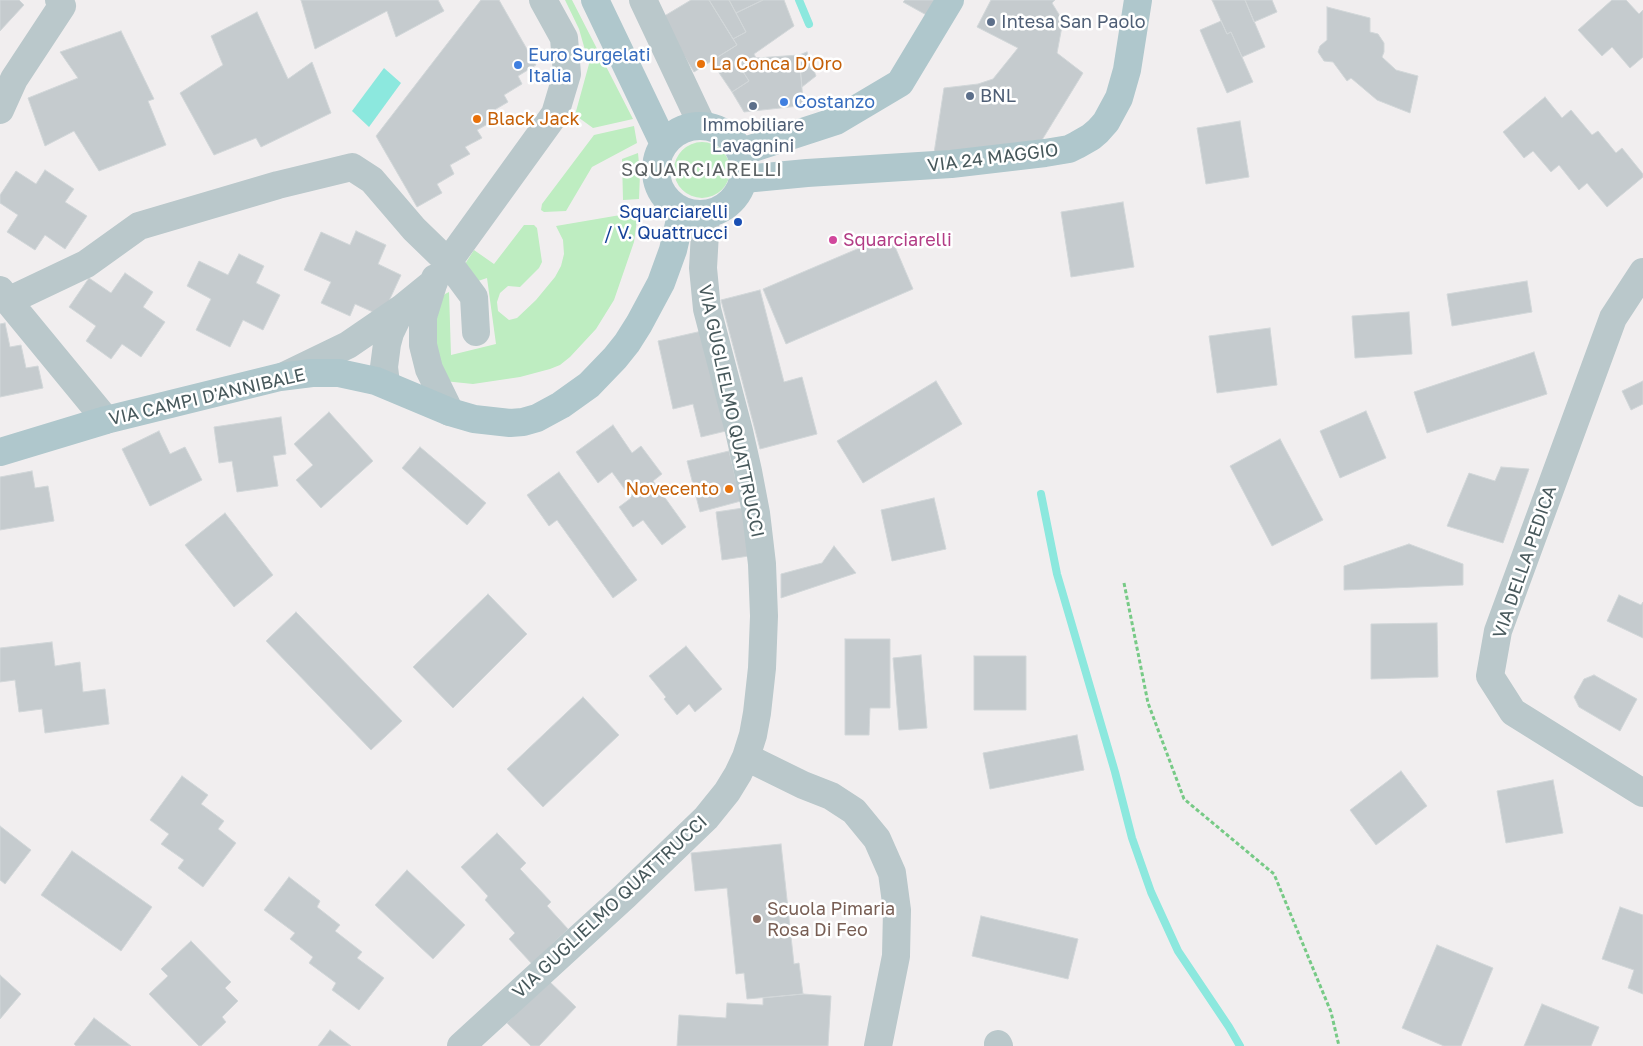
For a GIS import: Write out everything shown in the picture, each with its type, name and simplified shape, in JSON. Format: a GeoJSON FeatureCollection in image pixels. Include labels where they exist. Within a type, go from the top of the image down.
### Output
{"type":"FeatureCollection","features":[{"type":"Feature","properties":{"kind":"main road"},"geometry":{"type":"LineString","coordinates":[[595,0],[664,144]]}},
{"type":"Feature","properties":{"kind":"main road"},"geometry":{"type":"LineString","coordinates":[[741,152],[836,121],[900,82],[950,0]]}},
{"type":"Feature","properties":{"kind":"main road","name":"VIA 24 MAGGIO"},"geometry":{"type":"LineString","coordinates":[[744,179],[951,164],[1069,149],[1098,131],[1106,122],[1119,98],[1127,70],[1138,0]]}},
{"type":"Feature","properties":{"kind":"main road"},"geometry":{"type":"LineString","coordinates":[[702,125],[725,133],[735,142],[741,152],[745,165],[744,179],[739,192],[730,203],[719,210],[694,213],[671,204],[662,194],[657,182],[656,169],[658,156],[664,144],[681,131],[702,125]]}},
{"type":"Feature","properties":{"kind":"main road","name":"VIA CAMPI D'ANNIBALE"},"geometry":{"type":"LineString","coordinates":[[0,452],[106,420],[280,377],[312,373],[339,373],[364,377],[386,384],[450,412],[484,421],[523,422],[550,412],[575,397],[589,385],[621,350],[650,305],[694,213]]}},
{"type":"Feature","properties":{"kind":"street"},"geometry":{"type":"LineString","coordinates":[[386,384],[384,367],[386,344],[390,333],[413,313],[441,267],[555,114],[567,74],[564,38],[543,0]]}},
{"type":"Feature","properties":{"kind":"street"},"geometry":{"type":"LineString","coordinates":[[643,0],[702,125]]}},
{"type":"Feature","properties":{"kind":"street"},"geometry":{"type":"LineString","coordinates":[[0,110],[7,76],[65,2]]}},
{"type":"Feature","properties":{"kind":"street"},"geometry":{"type":"LineString","coordinates":[[106,420],[4,295],[86,264],[139,226],[278,185],[352,167],[372,180],[414,229],[441,267],[474,297],[476,332]]}},
{"type":"Feature","properties":{"kind":"street","name":"VIA GUGLIELMO QUATTRUCCI"},"geometry":{"type":"LineString","coordinates":[[461,1046],[625,896],[706,818],[727,792],[746,757],[757,713],[762,668],[764,616],[762,564],[756,513],[739,431],[706,309],[703,268],[694,213]]}},
{"type":"Feature","properties":{"kind":"street","name":"VIA DELLA PEDICA"},"geometry":{"type":"LineString","coordinates":[[1643,272],[1613,318],[1498,631],[1490,676],[1513,712],[1643,793]]}},
{"type":"Feature","properties":{"kind":"street"},"geometry":{"type":"LineString","coordinates":[[413,313],[429,368],[450,412]]}},
{"type":"Feature","properties":{"kind":"street"},"geometry":{"type":"LineString","coordinates":[[280,377],[413,313]]}},
{"type":"Feature","properties":{"kind":"street"},"geometry":{"type":"LineString","coordinates":[[746,757],[803,785],[831,796],[854,811],[877,839],[892,873],[897,910],[896,956],[878,1046]]}},
{"type":"Feature","properties":{"kind":"path"},"geometry":{"type":"LineString","coordinates":[[1124,583],[1148,703],[1184,799],[1274,874],[1331,1012],[1340,1046]]}},
{"type":"Feature","properties":{"kind":"green space"},"geometry":{"type":"Polygon","coordinates":[[[565,0],[572,0],[633,119],[593,128],[575,115],[589,64],[579,29],[565,0]]]}},
{"type":"Feature","properties":{"kind":"green space"},"geometry":{"type":"Polygon","coordinates":[[[634,126],[637,143],[592,167],[566,211],[544,212],[541,210],[542,204],[594,135],[634,126]]]}},
{"type":"Feature","properties":{"kind":"green space"},"geometry":{"type":"Polygon","coordinates":[[[702,142],[713,144],[722,150],[728,159],[730,170],[728,181],[722,190],[713,196],[702,198],[691,196],[682,190],[676,181],[674,170],[676,159],[682,150],[691,144],[702,142]]]}},
{"type":"Feature","properties":{"kind":"green space"},"geometry":{"type":"Polygon","coordinates":[[[638,153],[640,174],[639,199],[623,200],[622,159],[638,153]]]}},
{"type":"Feature","properties":{"kind":"green space"},"geometry":{"type":"Polygon","coordinates":[[[638,212],[634,242],[614,300],[596,329],[570,357],[560,365],[550,369],[520,377],[473,384],[444,381],[433,335],[441,299],[445,294],[449,292],[451,355],[496,344],[487,278],[478,281],[465,264],[474,250],[494,264],[524,225],[534,225],[537,228],[542,262],[539,268],[520,287],[508,286],[500,293],[497,302],[498,311],[509,320],[517,318],[536,300],[555,277],[561,266],[564,254],[563,240],[556,226],[638,212]]]}},
{"type":"Feature","properties":{"kind":"water"},"geometry":{"type":"Polygon","coordinates":[[[384,68],[401,83],[369,127],[352,111],[384,68]]]}},
{"type":"Feature","properties":{"kind":"building"},"geometry":{"type":"Polygon","coordinates":[[[0,0],[19,0],[24,5],[0,31],[0,0]]]}},
{"type":"Feature","properties":{"kind":"building"},"geometry":{"type":"Polygon","coordinates":[[[301,0],[438,0],[444,11],[396,37],[387,11],[315,49],[301,0]]]}},
{"type":"Feature","properties":{"kind":"building"},"geometry":{"type":"Polygon","coordinates":[[[481,0],[499,0],[536,65],[518,76],[522,84],[504,95],[508,102],[491,112],[495,120],[477,130],[482,138],[465,147],[470,154],[450,165],[454,174],[437,184],[442,193],[417,207],[376,136],[481,0]]]}},
{"type":"Feature","properties":{"kind":"building"},"geometry":{"type":"Polygon","coordinates":[[[691,0],[709,0],[737,45],[694,72],[661,18],[691,0]]]}},
{"type":"Feature","properties":{"kind":"building"},"geometry":{"type":"Polygon","coordinates":[[[709,0],[729,0],[746,32],[733,39],[709,0]]]}},
{"type":"Feature","properties":{"kind":"building"},"geometry":{"type":"Polygon","coordinates":[[[729,0],[763,0],[736,13],[729,0]]]}},
{"type":"Feature","properties":{"kind":"building"},"geometry":{"type":"Polygon","coordinates":[[[763,0],[784,0],[794,26],[754,54],[756,58],[740,67],[749,81],[732,92],[711,61],[737,45],[733,39],[746,32],[736,13],[763,0]]]}},
{"type":"Feature","properties":{"kind":"building"},"geometry":{"type":"Polygon","coordinates":[[[905,0],[941,0],[930,17],[903,2],[905,0]]]}},
{"type":"Feature","properties":{"kind":"building"},"geometry":{"type":"Polygon","coordinates":[[[991,0],[1055,0],[1052,3],[1063,21],[1057,53],[1083,73],[1042,140],[934,153],[944,88],[978,84],[993,79],[1018,48],[977,27],[991,0]]]}},
{"type":"Feature","properties":{"kind":"building"},"geometry":{"type":"Polygon","coordinates":[[[1212,0],[1245,0],[1265,47],[1242,57],[1231,32],[1227,34],[1212,0]]]}},
{"type":"Feature","properties":{"kind":"building"},"geometry":{"type":"Polygon","coordinates":[[[1245,0],[1272,0],[1277,12],[1254,22],[1245,0]]]}},
{"type":"Feature","properties":{"kind":"building"},"geometry":{"type":"Polygon","coordinates":[[[1612,0],[1626,0],[1639,14],[1643,10],[1643,57],[1630,68],[1612,47],[1602,56],[1578,30],[1612,0]]]}},
{"type":"Feature","properties":{"kind":"building"},"geometry":{"type":"Polygon","coordinates":[[[1327,7],[1370,18],[1370,32],[1378,34],[1384,43],[1382,57],[1396,70],[1418,76],[1410,113],[1377,100],[1351,78],[1347,81],[1333,62],[1324,61],[1318,52],[1320,46],[1327,40],[1327,7]]]}},
{"type":"Feature","properties":{"kind":"building"},"geometry":{"type":"Polygon","coordinates":[[[257,12],[288,79],[312,62],[331,113],[261,147],[256,138],[214,155],[180,93],[223,65],[211,36],[257,12]]]}},
{"type":"Feature","properties":{"kind":"building"},"geometry":{"type":"Polygon","coordinates":[[[1221,21],[1227,34],[1231,32],[1253,82],[1227,93],[1200,30],[1221,21]]]}},
{"type":"Feature","properties":{"kind":"building"},"geometry":{"type":"Polygon","coordinates":[[[121,31],[154,99],[148,101],[166,145],[99,171],[74,131],[45,146],[28,98],[78,78],[60,52],[121,31]]]}},
{"type":"Feature","properties":{"kind":"building"},"geometry":{"type":"Polygon","coordinates":[[[807,52],[816,76],[802,87],[799,55],[807,52]]]}},
{"type":"Feature","properties":{"kind":"building"},"geometry":{"type":"Polygon","coordinates":[[[799,55],[803,100],[808,99],[808,105],[744,112],[732,92],[749,81],[740,67],[756,58],[799,55]]]}},
{"type":"Feature","properties":{"kind":"building"},"geometry":{"type":"Polygon","coordinates":[[[1545,97],[1562,118],[1571,110],[1592,135],[1598,131],[1616,153],[1622,148],[1643,174],[1643,177],[1607,207],[1587,183],[1579,190],[1559,165],[1551,172],[1533,151],[1524,158],[1503,132],[1545,97]]]}},
{"type":"Feature","properties":{"kind":"building"},"geometry":{"type":"Polygon","coordinates":[[[1240,121],[1249,177],[1206,184],[1197,128],[1240,121]]]}},
{"type":"Feature","properties":{"kind":"building"},"geometry":{"type":"Polygon","coordinates":[[[45,170],[74,189],[65,202],[87,216],[65,249],[45,235],[35,250],[7,232],[18,215],[0,203],[0,195],[16,171],[36,184],[45,170]]]}},
{"type":"Feature","properties":{"kind":"building"},"geometry":{"type":"Polygon","coordinates":[[[1123,202],[1134,267],[1071,277],[1061,212],[1123,202]]]}},
{"type":"Feature","properties":{"kind":"building"},"geometry":{"type":"Polygon","coordinates":[[[356,231],[386,245],[378,264],[401,275],[382,316],[355,304],[350,316],[321,303],[331,282],[304,270],[321,232],[350,245],[356,231]]]}},
{"type":"Feature","properties":{"kind":"building"},"geometry":{"type":"Polygon","coordinates":[[[890,235],[913,289],[786,344],[763,289],[890,235]]]}},
{"type":"Feature","properties":{"kind":"building"},"geometry":{"type":"Polygon","coordinates":[[[239,254],[264,266],[256,283],[280,295],[263,330],[243,320],[230,347],[196,330],[211,299],[187,286],[199,261],[228,275],[239,254]]]}},
{"type":"Feature","properties":{"kind":"building"},"geometry":{"type":"Polygon","coordinates":[[[125,273],[153,292],[143,307],[165,322],[141,357],[122,344],[111,359],[86,341],[96,326],[69,307],[89,278],[111,293],[125,273]]]}},
{"type":"Feature","properties":{"kind":"building"},"geometry":{"type":"Polygon","coordinates":[[[1527,281],[1532,312],[1452,326],[1447,294],[1527,281]]]}},
{"type":"Feature","properties":{"kind":"building"},"geometry":{"type":"Polygon","coordinates":[[[760,290],[784,382],[802,377],[817,434],[760,449],[721,300],[760,290]]]}},
{"type":"Feature","properties":{"kind":"building"},"geometry":{"type":"Polygon","coordinates":[[[1409,312],[1412,354],[1355,358],[1352,316],[1409,312]]]}},
{"type":"Feature","properties":{"kind":"building"},"geometry":{"type":"Polygon","coordinates":[[[5,323],[10,347],[21,345],[26,368],[38,366],[43,388],[0,397],[0,324],[5,323]]]}},
{"type":"Feature","properties":{"kind":"building"},"geometry":{"type":"Polygon","coordinates":[[[1270,328],[1277,385],[1217,393],[1209,336],[1270,328]]]}},
{"type":"Feature","properties":{"kind":"building"},"geometry":{"type":"Polygon","coordinates":[[[702,331],[726,431],[701,437],[693,404],[673,409],[658,341],[702,331]]]}},
{"type":"Feature","properties":{"kind":"building"},"geometry":{"type":"Polygon","coordinates":[[[1534,352],[1547,394],[1427,433],[1414,392],[1534,352]]]}},
{"type":"Feature","properties":{"kind":"building"},"geometry":{"type":"Polygon","coordinates":[[[936,381],[962,424],[863,483],[837,441],[936,381]]]}},
{"type":"Feature","properties":{"kind":"building"},"geometry":{"type":"Polygon","coordinates":[[[1643,381],[1643,404],[1631,410],[1622,391],[1643,381]]]}},
{"type":"Feature","properties":{"kind":"building"},"geometry":{"type":"Polygon","coordinates":[[[1366,411],[1386,458],[1340,478],[1320,431],[1366,411]]]}},
{"type":"Feature","properties":{"kind":"building"},"geometry":{"type":"Polygon","coordinates":[[[329,412],[373,461],[321,508],[296,480],[313,465],[294,444],[329,412]]]}},
{"type":"Feature","properties":{"kind":"building"},"geometry":{"type":"Polygon","coordinates":[[[281,417],[286,454],[273,456],[278,486],[237,492],[232,461],[219,463],[214,427],[281,417]]]}},
{"type":"Feature","properties":{"kind":"building"},"geometry":{"type":"Polygon","coordinates":[[[613,425],[632,453],[641,446],[662,474],[653,481],[686,527],[662,545],[643,520],[633,527],[619,507],[631,498],[612,472],[598,483],[576,452],[613,425]]]}},
{"type":"Feature","properties":{"kind":"building"},"geometry":{"type":"Polygon","coordinates":[[[159,431],[170,454],[185,447],[202,480],[150,506],[122,449],[159,431]]]}},
{"type":"Feature","properties":{"kind":"building"},"geometry":{"type":"Polygon","coordinates":[[[1280,439],[1323,520],[1272,546],[1230,466],[1280,439]]]}},
{"type":"Feature","properties":{"kind":"building"},"geometry":{"type":"Polygon","coordinates":[[[420,447],[486,503],[467,525],[402,468],[420,447]]]}},
{"type":"Feature","properties":{"kind":"building"},"geometry":{"type":"Polygon","coordinates":[[[729,451],[741,501],[700,512],[687,461],[729,451]]]}},
{"type":"Feature","properties":{"kind":"building"},"geometry":{"type":"Polygon","coordinates":[[[1501,467],[1529,469],[1503,543],[1447,526],[1469,473],[1495,481],[1501,467]]]}},
{"type":"Feature","properties":{"kind":"building"},"geometry":{"type":"Polygon","coordinates":[[[32,471],[35,488],[48,486],[54,521],[0,530],[0,477],[32,471]]]}},
{"type":"Feature","properties":{"kind":"building"},"geometry":{"type":"Polygon","coordinates":[[[559,472],[637,580],[613,598],[557,520],[549,526],[527,495],[559,472]]]}},
{"type":"Feature","properties":{"kind":"building"},"geometry":{"type":"Polygon","coordinates":[[[934,498],[946,549],[892,561],[881,510],[934,498]]]}},
{"type":"Feature","properties":{"kind":"building"},"geometry":{"type":"Polygon","coordinates":[[[743,508],[749,556],[722,560],[716,512],[743,508]]]}},
{"type":"Feature","properties":{"kind":"building"},"geometry":{"type":"Polygon","coordinates":[[[225,513],[273,575],[234,607],[185,545],[225,513]]]}},
{"type":"Feature","properties":{"kind":"building"},"geometry":{"type":"Polygon","coordinates":[[[1409,544],[1463,564],[1463,585],[1344,590],[1344,566],[1409,544]]]}},
{"type":"Feature","properties":{"kind":"building"},"geometry":{"type":"Polygon","coordinates":[[[834,546],[856,573],[781,598],[781,574],[822,563],[834,546]]]}},
{"type":"Feature","properties":{"kind":"building"},"geometry":{"type":"Polygon","coordinates":[[[488,594],[527,634],[453,708],[413,667],[488,594]]]}},
{"type":"Feature","properties":{"kind":"building"},"geometry":{"type":"Polygon","coordinates":[[[1619,595],[1641,605],[1643,602],[1643,638],[1607,621],[1619,595]]]}},
{"type":"Feature","properties":{"kind":"building"},"geometry":{"type":"Polygon","coordinates":[[[296,612],[402,721],[371,750],[266,641],[296,612]]]}},
{"type":"Feature","properties":{"kind":"building"},"geometry":{"type":"Polygon","coordinates":[[[1437,623],[1438,677],[1371,679],[1371,624],[1437,623]]]}},
{"type":"Feature","properties":{"kind":"building"},"geometry":{"type":"Polygon","coordinates":[[[845,639],[890,639],[890,708],[870,708],[869,735],[845,735],[845,639]]]}},
{"type":"Feature","properties":{"kind":"building"},"geometry":{"type":"Polygon","coordinates":[[[52,642],[55,666],[80,662],[83,692],[105,689],[109,724],[45,733],[42,709],[19,712],[15,680],[0,682],[0,648],[52,642]]]}},
{"type":"Feature","properties":{"kind":"building"},"geometry":{"type":"Polygon","coordinates":[[[686,646],[722,689],[695,712],[689,704],[677,715],[664,699],[666,697],[649,676],[686,646]]]}},
{"type":"Feature","properties":{"kind":"building"},"geometry":{"type":"Polygon","coordinates":[[[921,655],[927,728],[899,730],[893,658],[921,655]]]}},
{"type":"Feature","properties":{"kind":"building"},"geometry":{"type":"Polygon","coordinates":[[[974,656],[1026,656],[1026,710],[974,710],[974,656]]]}},
{"type":"Feature","properties":{"kind":"building"},"geometry":{"type":"Polygon","coordinates":[[[1594,675],[1637,699],[1620,731],[1579,707],[1574,697],[1584,679],[1594,675]]]}},
{"type":"Feature","properties":{"kind":"building"},"geometry":{"type":"Polygon","coordinates":[[[583,697],[619,735],[543,807],[507,769],[583,697]]]}},
{"type":"Feature","properties":{"kind":"building"},"geometry":{"type":"Polygon","coordinates":[[[1077,735],[1084,770],[990,789],[983,753],[1077,735]]]}},
{"type":"Feature","properties":{"kind":"building"},"geometry":{"type":"Polygon","coordinates":[[[1401,771],[1427,806],[1376,845],[1350,810],[1401,771]]]}},
{"type":"Feature","properties":{"kind":"building"},"geometry":{"type":"Polygon","coordinates":[[[182,776],[208,795],[201,804],[224,821],[218,829],[236,843],[203,887],[178,868],[184,860],[161,844],[169,834],[150,820],[182,776]]]}},
{"type":"Feature","properties":{"kind":"building"},"geometry":{"type":"Polygon","coordinates":[[[1553,780],[1563,833],[1506,843],[1497,791],[1553,780]]]}},
{"type":"Feature","properties":{"kind":"building"},"geometry":{"type":"Polygon","coordinates":[[[0,826],[31,850],[5,884],[0,880],[0,826]]]}},
{"type":"Feature","properties":{"kind":"building"},"geometry":{"type":"Polygon","coordinates":[[[497,833],[526,863],[520,869],[551,902],[547,906],[568,929],[532,964],[509,939],[515,933],[485,900],[488,896],[461,867],[497,833]]]}},
{"type":"Feature","properties":{"kind":"building"},"geometry":{"type":"Polygon","coordinates":[[[781,844],[794,964],[799,963],[803,994],[747,999],[744,973],[736,974],[727,888],[695,891],[691,853],[781,844]]]}},
{"type":"Feature","properties":{"kind":"building"},"geometry":{"type":"Polygon","coordinates":[[[72,851],[152,907],[121,951],[41,895],[72,851]]]}},
{"type":"Feature","properties":{"kind":"building"},"geometry":{"type":"Polygon","coordinates":[[[407,870],[465,925],[433,959],[375,905],[407,870]]]}},
{"type":"Feature","properties":{"kind":"building"},"geometry":{"type":"Polygon","coordinates":[[[289,877],[320,901],[317,907],[340,925],[335,931],[362,952],[357,958],[384,978],[359,1010],[332,990],[336,983],[309,963],[313,957],[290,939],[295,933],[264,910],[289,877]]]}},
{"type":"Feature","properties":{"kind":"building"},"geometry":{"type":"Polygon","coordinates":[[[1620,907],[1643,915],[1643,994],[1628,988],[1634,970],[1602,959],[1620,907]]]}},
{"type":"Feature","properties":{"kind":"building"},"geometry":{"type":"Polygon","coordinates":[[[981,916],[1078,939],[1068,979],[972,956],[981,916]]]}},
{"type":"Feature","properties":{"kind":"building"},"geometry":{"type":"Polygon","coordinates":[[[191,941],[231,982],[225,988],[238,1001],[222,1017],[226,1022],[201,1046],[149,994],[168,976],[161,969],[191,941]]]}},
{"type":"Feature","properties":{"kind":"building"},"geometry":{"type":"Polygon","coordinates":[[[1437,945],[1493,968],[1461,1046],[1444,1046],[1402,1028],[1437,945]]]}},
{"type":"Feature","properties":{"kind":"building"},"geometry":{"type":"Polygon","coordinates":[[[0,975],[21,994],[0,1019],[0,975]]]}},
{"type":"Feature","properties":{"kind":"building"},"geometry":{"type":"Polygon","coordinates":[[[548,980],[576,1007],[539,1046],[531,1046],[507,1023],[548,980]]]}},
{"type":"Feature","properties":{"kind":"building"},"geometry":{"type":"Polygon","coordinates":[[[803,994],[831,996],[828,1046],[677,1046],[679,1015],[726,1018],[727,1003],[763,1005],[763,998],[803,994]]]}},
{"type":"Feature","properties":{"kind":"building"},"geometry":{"type":"Polygon","coordinates":[[[1542,1004],[1599,1027],[1591,1046],[1524,1046],[1542,1004]]]}},
{"type":"Feature","properties":{"kind":"building"},"geometry":{"type":"Polygon","coordinates":[[[94,1018],[131,1046],[76,1046],[74,1044],[94,1018]]]}},
{"type":"Feature","properties":{"kind":"building"},"geometry":{"type":"Polygon","coordinates":[[[330,1030],[351,1046],[318,1046],[330,1030]]]}},
{"type":"Feature","properties":{"kind":"waterway"},"geometry":{"type":"LineString","coordinates":[[799,0],[809,24]]}},
{"type":"Feature","properties":{"kind":"waterway"},"geometry":{"type":"LineString","coordinates":[[1041,494],[1057,574],[1115,772],[1132,838],[1151,892],[1178,951],[1240,1046]]}},
{"type":"Feature","properties":{"kind":"place","name":"Intesa San Paolo"},"geometry":{"type":"Point","coordinates":[991,22]}},
{"type":"Feature","properties":{"kind":"place","name":"La Conca D'Oro"},"geometry":{"type":"Point","coordinates":[701,64]}},
{"type":"Feature","properties":{"kind":"place","name":"Euro Surgelati Italia"},"geometry":{"type":"Point","coordinates":[518,65]}},
{"type":"Feature","properties":{"kind":"place","name":"BNL"},"geometry":{"type":"Point","coordinates":[970,96]}},
{"type":"Feature","properties":{"kind":"place","name":"Costanzo"},"geometry":{"type":"Point","coordinates":[784,102]}},
{"type":"Feature","properties":{"kind":"place","name":"Immobiliare Lavagnini"},"geometry":{"type":"Point","coordinates":[753,106]}},
{"type":"Feature","properties":{"kind":"place","name":"Black Jack"},"geometry":{"type":"Point","coordinates":[477,119]}},
{"type":"Feature","properties":{"kind":"place","name":"Squarciarelli / V. Quattrucci"},"geometry":{"type":"Point","coordinates":[738,222]}},
{"type":"Feature","properties":{"kind":"place","name":"Squarciarelli"},"geometry":{"type":"Point","coordinates":[833,240]}},
{"type":"Feature","properties":{"kind":"place","name":"Novecento"},"geometry":{"type":"Point","coordinates":[729,489]}},
{"type":"Feature","properties":{"kind":"place","name":"Scuola Pimaria Rosa Di Feo"},"geometry":{"type":"Point","coordinates":[757,919]}},
{"type":"Feature","properties":{"kind":"district","name":"SQUARCIARELLI"},"geometry":{"type":"Point","coordinates":[702,170]}}]}
